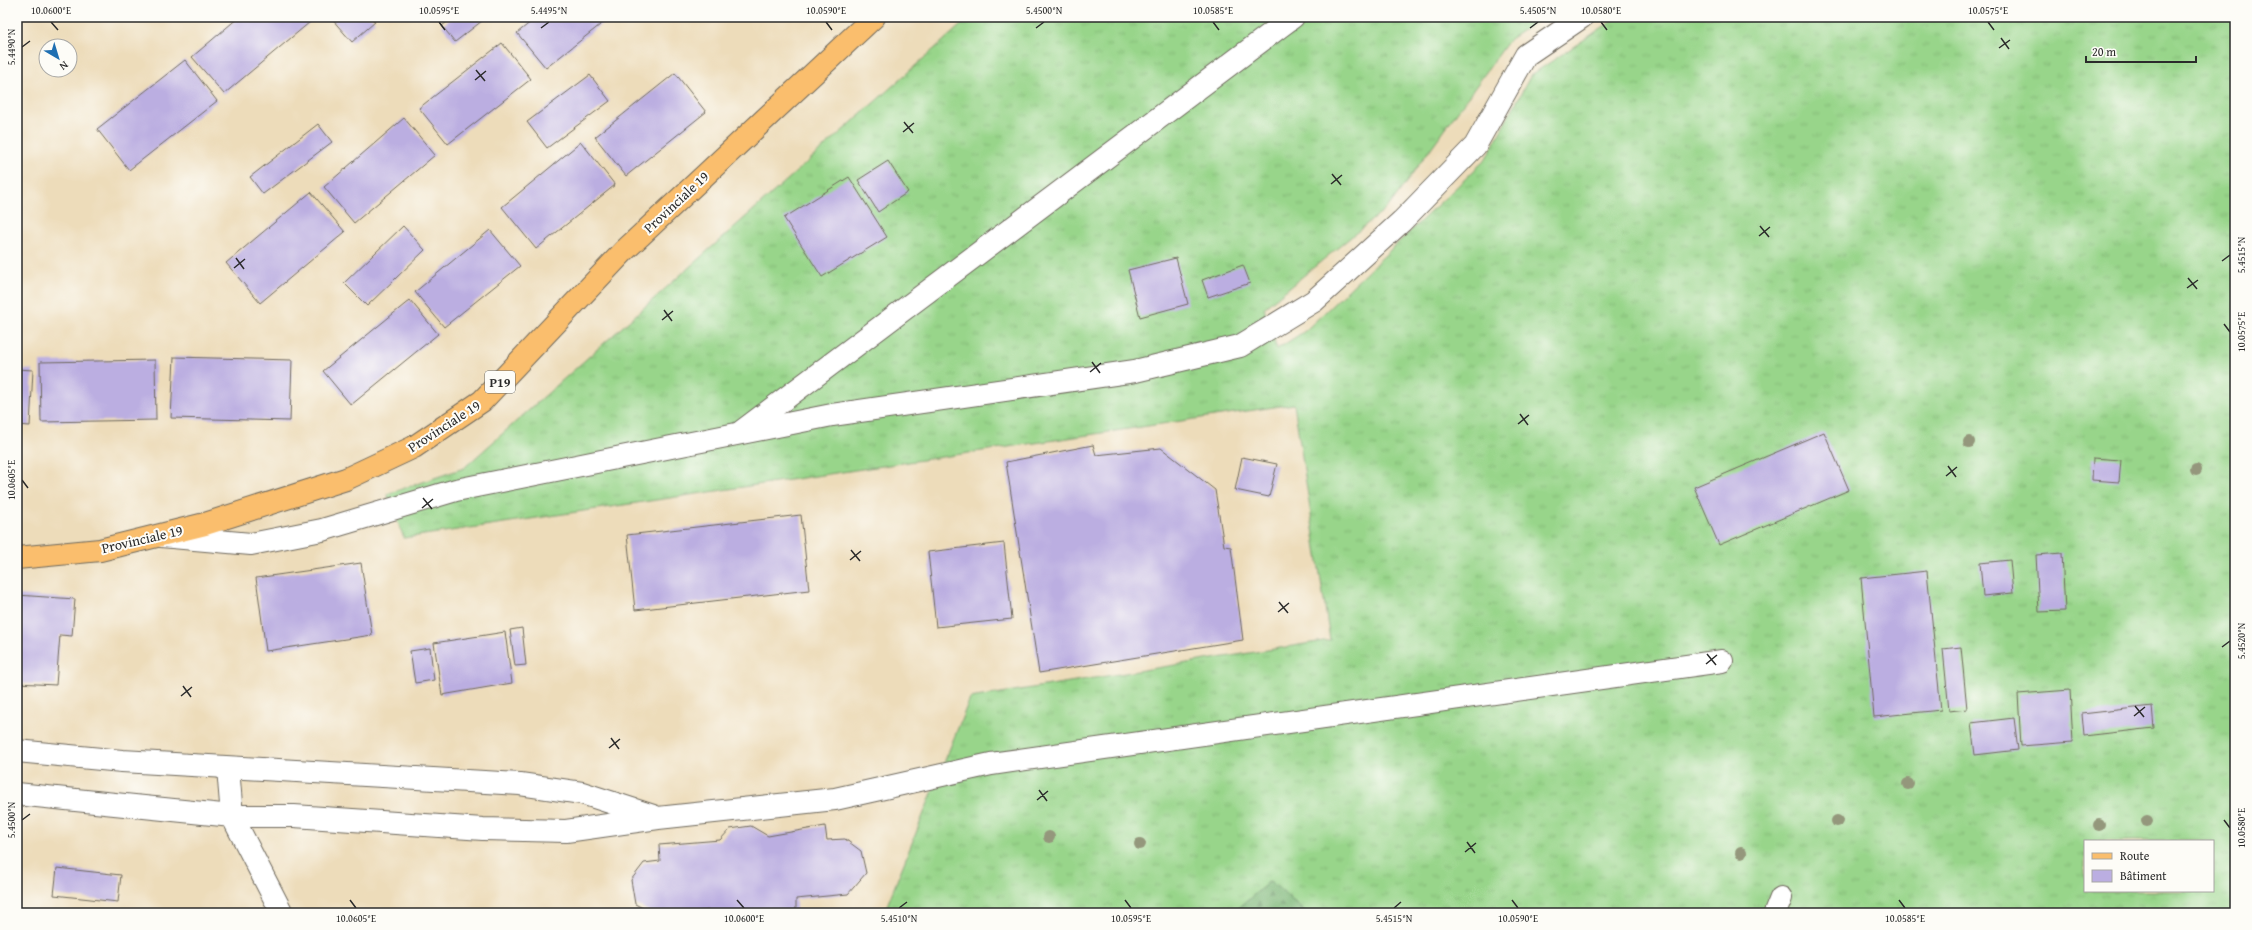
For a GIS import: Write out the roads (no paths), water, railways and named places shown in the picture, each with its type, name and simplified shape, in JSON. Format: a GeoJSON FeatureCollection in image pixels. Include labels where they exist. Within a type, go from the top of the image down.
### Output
{"type":"FeatureCollection","features":[{"type":"Feature","properties":{"kind":"main road","name":"Provinciale 19"},"geometry":{"type":"LineString","coordinates":[[17,558],[100,550],[205,524],[346,479],[414,447],[482,401],[624,251],[874,17]]}},
{"type":"Feature","properties":{"kind":"street"},"geometry":{"type":"LineString","coordinates":[[738,434],[1293,17]]}},
{"type":"Feature","properties":{"kind":"street"},"geometry":{"type":"LineString","coordinates":[[158,536],[251,544],[322,530],[456,490],[832,415],[1135,371],[1240,346],[1314,301],[1402,221],[1475,146],[1526,55],[1582,17]]}},
{"type":"Feature","properties":{"kind":"street"},"geometry":{"type":"LineString","coordinates":[[17,794],[232,816],[294,816],[483,829],[566,831],[658,818],[835,799],[991,764],[1722,661]]}},
{"type":"Feature","properties":{"kind":"street"},"geometry":{"type":"LineString","coordinates":[[17,751],[122,761],[228,768],[520,784],[582,793],[658,818]]}},
{"type":"Feature","properties":{"kind":"street"},"geometry":{"type":"LineString","coordinates":[[228,768],[232,816],[282,913]]}}]}
